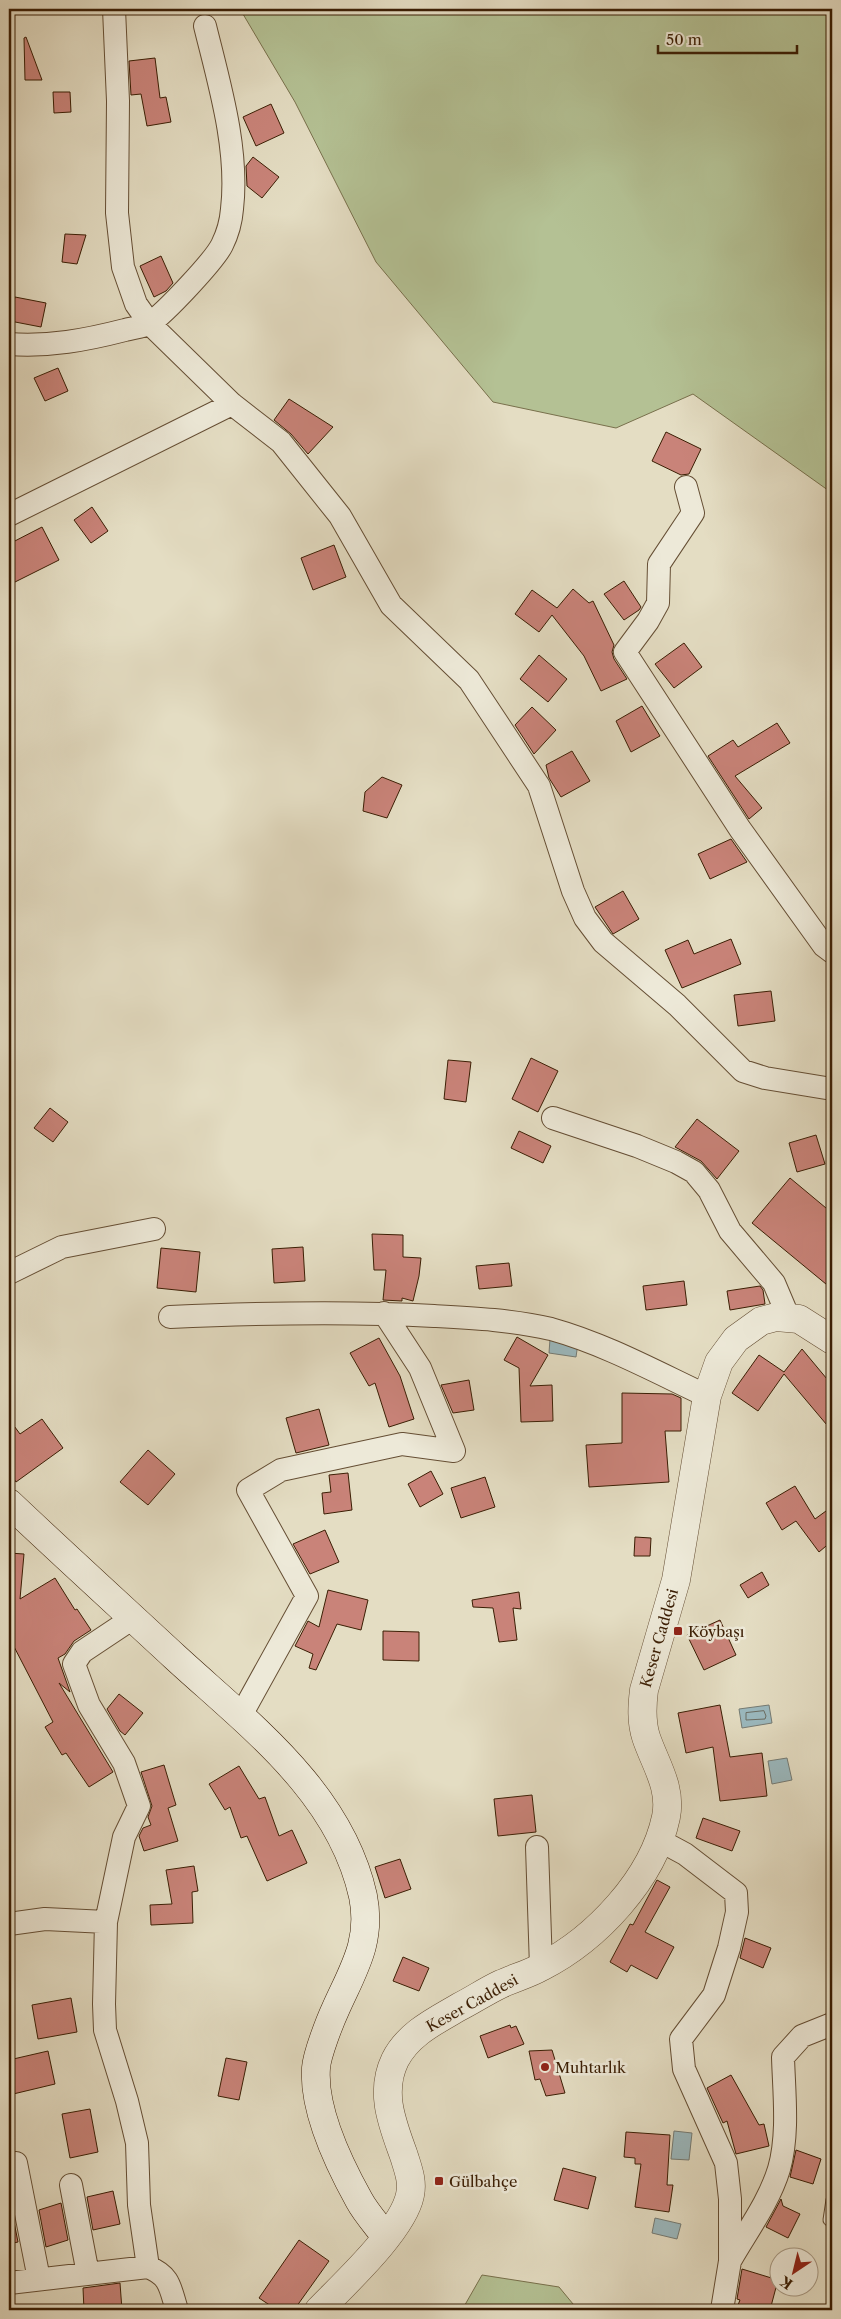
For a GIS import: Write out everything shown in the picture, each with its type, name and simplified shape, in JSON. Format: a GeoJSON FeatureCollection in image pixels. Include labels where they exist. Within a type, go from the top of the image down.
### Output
{"type":"FeatureCollection","features":[{"type":"Feature","properties":{"kind":"street"},"geometry":{"type":"LineString","coordinates":[[114,9],[118,101],[117,213],[123,266],[136,304],[150,324],[232,404],[281,442],[340,516],[391,605],[469,680],[539,786],[573,891],[585,918],[603,942],[677,1005],[743,1071],[765,1078],[832,1089]]}},
{"type":"Feature","properties":{"kind":"street"},"geometry":{"type":"LineString","coordinates":[[9,344],[50,345],[77,341],[150,324],[211,261],[221,247],[229,230],[232,208],[233,169],[221,93],[205,26]]}},
{"type":"Feature","properties":{"kind":"street"},"geometry":{"type":"LineString","coordinates":[[9,515],[232,404]]}},
{"type":"Feature","properties":{"kind":"street"},"geometry":{"type":"LineString","coordinates":[[686,487],[693,513],[658,564],[658,603],[648,622],[625,652],[740,829],[824,946],[832,952]]}},
{"type":"Feature","properties":{"kind":"street"},"geometry":{"type":"LineString","coordinates":[[553,1118],[637,1146],[676,1162],[694,1172],[708,1190],[730,1231],[774,1283],[788,1316],[799,1319],[832,1340]]}},
{"type":"Feature","properties":{"kind":"street"},"geometry":{"type":"LineString","coordinates":[[9,1273],[62,1247],[154,1229]]}},
{"type":"Feature","properties":{"kind":"street"},"geometry":{"type":"LineString","coordinates":[[170,1317],[293,1313],[384,1313],[477,1318],[548,1329],[590,1341],[707,1396]]}},
{"type":"Feature","properties":{"kind":"street"},"geometry":{"type":"LineString","coordinates":[[240,1717],[308,1596],[248,1490],[280,1470],[402,1444],[454,1451],[420,1368],[384,1313]]}},
{"type":"Feature","properties":{"kind":"street","name":"Keser Caddesi"},"geometry":{"type":"LineString","coordinates":[[319,2310],[368,2259],[406,2210],[411,2185],[410,2175],[387,2103],[387,2088],[395,2060],[413,2036],[432,2022],[500,1984],[541,1967],[597,1928],[613,1912],[641,1876],[659,1840],[666,1818],[666,1791],[662,1773],[646,1737],[642,1709],[644,1690],[676,1580],[707,1396],[719,1362],[736,1339],[761,1321],[788,1316]]}},
{"type":"Feature","properties":{"kind":"street"},"geometry":{"type":"LineString","coordinates":[[9,1503],[282,1755],[322,1806],[343,1838],[363,1896],[365,1939],[360,1957],[335,2009],[316,2065],[316,2087],[335,2152],[360,2202],[386,2237]]}},
{"type":"Feature","properties":{"kind":"street"},"geometry":{"type":"LineString","coordinates":[[133,1618],[82,1652],[74,1664],[88,1705],[124,1763],[139,1806],[124,1837],[106,1922],[105,2030],[127,2101],[137,2144],[139,2204],[148,2267]]}},
{"type":"Feature","properties":{"kind":"street"},"geometry":{"type":"LineString","coordinates":[[659,1840],[685,1854],[736,1893],[737,1912],[729,1948],[714,1995],[681,2039],[684,2069],[726,2162],[730,2200],[730,2261],[722,2310]]}},
{"type":"Feature","properties":{"kind":"street"},"geometry":{"type":"LineString","coordinates":[[537,1847],[541,1967]]}},
{"type":"Feature","properties":{"kind":"street"},"geometry":{"type":"LineString","coordinates":[[9,1924],[45,1919],[106,1922]]}},
{"type":"Feature","properties":{"kind":"street"},"geometry":{"type":"LineString","coordinates":[[730,2261],[768,2196],[779,2168],[784,2134],[783,2058],[802,2036],[832,2024]]}},
{"type":"Feature","properties":{"kind":"street"},"geometry":{"type":"LineString","coordinates":[[16,2163],[39,2279]]}},
{"type":"Feature","properties":{"kind":"street"},"geometry":{"type":"LineString","coordinates":[[71,2185],[88,2274]]}},
{"type":"Feature","properties":{"kind":"street"},"geometry":{"type":"LineString","coordinates":[[9,2283],[148,2267],[159,2271],[167,2279],[177,2310]]}},
{"type":"Feature","properties":{"kind":"lane"},"geometry":{"type":"LineString","coordinates":[[829,2220],[832,2200]]}},
{"type":"Feature","properties":{"kind":"green space"},"geometry":{"type":"Polygon","coordinates":[[[240,9],[832,9],[832,493],[693,394],[616,428],[493,402],[376,262],[295,102],[240,9]]]}},
{"type":"Feature","properties":{"kind":"green space"},"geometry":{"type":"Polygon","coordinates":[[[482,2275],[559,2287],[578,2310],[462,2310],[482,2275]]]}},
{"type":"Feature","properties":{"kind":"water"},"geometry":{"type":"Polygon","coordinates":[[[550,1339],[578,1343],[576,1357],[549,1353],[550,1339]]]}},
{"type":"Feature","properties":{"kind":"water"},"geometry":{"type":"Polygon","coordinates":[[[769,1705],[772,1723],[742,1728],[739,1709],[769,1705]]]}},
{"type":"Feature","properties":{"kind":"water"},"geometry":{"type":"Polygon","coordinates":[[[787,1758],[792,1780],[772,1784],[768,1761],[787,1758]]]}},
{"type":"Feature","properties":{"kind":"water"},"geometry":{"type":"Polygon","coordinates":[[[674,2131],[692,2133],[689,2160],[671,2159],[674,2131]]]}},
{"type":"Feature","properties":{"kind":"water"},"geometry":{"type":"Polygon","coordinates":[[[655,2218],[681,2224],[677,2239],[652,2233],[655,2218]]]}},
{"type":"Feature","properties":{"kind":"building"},"geometry":{"type":"Polygon","coordinates":[[[26,37],[42,80],[25,80],[24,38],[26,37]]]}},
{"type":"Feature","properties":{"kind":"building"},"geometry":{"type":"Polygon","coordinates":[[[155,58],[160,98],[166,97],[171,122],[147,126],[141,94],[131,95],[129,61],[155,58]]]}},
{"type":"Feature","properties":{"kind":"building"},"geometry":{"type":"Polygon","coordinates":[[[53,92],[70,92],[71,112],[54,113],[53,92]]]}},
{"type":"Feature","properties":{"kind":"building"},"geometry":{"type":"Polygon","coordinates":[[[271,104],[284,133],[256,146],[243,117],[271,104]]]}},
{"type":"Feature","properties":{"kind":"building"},"geometry":{"type":"Polygon","coordinates":[[[253,157],[279,177],[262,198],[247,186],[246,166],[253,157]]]}},
{"type":"Feature","properties":{"kind":"building"},"geometry":{"type":"Polygon","coordinates":[[[65,234],[86,235],[77,264],[62,262],[65,234]]]}},
{"type":"Feature","properties":{"kind":"building"},"geometry":{"type":"Polygon","coordinates":[[[161,256],[173,283],[166,291],[154,297],[140,266],[161,256]]]}},
{"type":"Feature","properties":{"kind":"building"},"geometry":{"type":"Polygon","coordinates":[[[15,297],[46,303],[41,327],[10,321],[15,297]]]}},
{"type":"Feature","properties":{"kind":"building"},"geometry":{"type":"Polygon","coordinates":[[[58,368],[68,391],[45,401],[34,378],[58,368]]]}},
{"type":"Feature","properties":{"kind":"building"},"geometry":{"type":"Polygon","coordinates":[[[289,399],[333,427],[308,454],[291,434],[274,420],[289,399]]]}},
{"type":"Feature","properties":{"kind":"building"},"geometry":{"type":"Polygon","coordinates":[[[666,432],[701,449],[689,474],[681,475],[652,461],[666,432]]]}},
{"type":"Feature","properties":{"kind":"building"},"geometry":{"type":"Polygon","coordinates":[[[92,507],[108,531],[91,543],[74,520],[92,507]]]}},
{"type":"Feature","properties":{"kind":"building"},"geometry":{"type":"Polygon","coordinates":[[[42,527],[59,560],[9,585],[9,544],[42,527]]]}},
{"type":"Feature","properties":{"kind":"building"},"geometry":{"type":"Polygon","coordinates":[[[334,545],[346,577],[313,590],[301,558],[334,545]]]}},
{"type":"Feature","properties":{"kind":"building"},"geometry":{"type":"Polygon","coordinates":[[[624,581],[641,607],[624,620],[604,594],[624,581]]]}},
{"type":"Feature","properties":{"kind":"building"},"geometry":{"type":"Polygon","coordinates":[[[573,589],[589,603],[593,601],[614,645],[612,652],[614,659],[627,679],[601,691],[584,656],[552,615],[539,632],[515,614],[532,590],[557,608],[573,589]]]}},
{"type":"Feature","properties":{"kind":"building"},"geometry":{"type":"Polygon","coordinates":[[[684,643],[702,667],[674,688],[655,664],[684,643]]]}},
{"type":"Feature","properties":{"kind":"building"},"geometry":{"type":"Polygon","coordinates":[[[539,655],[567,679],[548,702],[520,679],[539,655]]]}},
{"type":"Feature","properties":{"kind":"building"},"geometry":{"type":"Polygon","coordinates":[[[642,706],[660,736],[631,752],[616,721],[642,706]]]}},
{"type":"Feature","properties":{"kind":"building"},"geometry":{"type":"Polygon","coordinates":[[[532,707],[556,730],[534,754],[515,725],[532,707]]]}},
{"type":"Feature","properties":{"kind":"building"},"geometry":{"type":"Polygon","coordinates":[[[777,723],[790,743],[735,776],[762,808],[749,819],[708,756],[733,740],[738,747],[777,723]]]}},
{"type":"Feature","properties":{"kind":"building"},"geometry":{"type":"Polygon","coordinates":[[[572,751],[590,781],[561,797],[549,778],[546,765],[572,751]]]}},
{"type":"Feature","properties":{"kind":"building"},"geometry":{"type":"Polygon","coordinates":[[[382,777],[402,785],[387,818],[363,811],[365,792],[382,777]]]}},
{"type":"Feature","properties":{"kind":"building"},"geometry":{"type":"Polygon","coordinates":[[[731,839],[747,862],[710,879],[698,854],[731,839]]]}},
{"type":"Feature","properties":{"kind":"building"},"geometry":{"type":"Polygon","coordinates":[[[623,891],[639,919],[613,934],[595,907],[623,891]]]}},
{"type":"Feature","properties":{"kind":"building"},"geometry":{"type":"Polygon","coordinates":[[[731,939],[741,964],[682,988],[665,950],[688,940],[694,954],[731,939]]]}},
{"type":"Feature","properties":{"kind":"building"},"geometry":{"type":"Polygon","coordinates":[[[771,991],[775,1021],[738,1026],[734,995],[771,991]]]}},
{"type":"Feature","properties":{"kind":"building"},"geometry":{"type":"Polygon","coordinates":[[[531,1058],[558,1071],[538,1112],[512,1099],[531,1058]]]}},
{"type":"Feature","properties":{"kind":"building"},"geometry":{"type":"Polygon","coordinates":[[[448,1060],[471,1062],[466,1102],[444,1099],[448,1060]]]}},
{"type":"Feature","properties":{"kind":"building"},"geometry":{"type":"Polygon","coordinates":[[[50,1108],[68,1122],[53,1142],[34,1128],[50,1108]]]}},
{"type":"Feature","properties":{"kind":"building"},"geometry":{"type":"Polygon","coordinates":[[[697,1119],[739,1151],[717,1179],[701,1161],[675,1147],[697,1119]]]}},
{"type":"Feature","properties":{"kind":"building"},"geometry":{"type":"Polygon","coordinates":[[[519,1131],[551,1146],[543,1163],[511,1148],[519,1131]]]}},
{"type":"Feature","properties":{"kind":"building"},"geometry":{"type":"Polygon","coordinates":[[[816,1135],[825,1164],[797,1172],[789,1143],[816,1135]]]}},
{"type":"Feature","properties":{"kind":"building"},"geometry":{"type":"Polygon","coordinates":[[[790,1178],[832,1213],[832,1289],[752,1223],[790,1178]]]}},
{"type":"Feature","properties":{"kind":"building"},"geometry":{"type":"Polygon","coordinates":[[[372,1234],[403,1235],[403,1257],[421,1258],[413,1301],[402,1298],[402,1301],[383,1300],[386,1270],[374,1270],[372,1234]]]}},
{"type":"Feature","properties":{"kind":"building"},"geometry":{"type":"Polygon","coordinates":[[[303,1247],[305,1281],[274,1283],[272,1249],[303,1247]]]}},
{"type":"Feature","properties":{"kind":"building"},"geometry":{"type":"Polygon","coordinates":[[[161,1248],[200,1252],[196,1292],[157,1288],[161,1248]]]}},
{"type":"Feature","properties":{"kind":"building"},"geometry":{"type":"Polygon","coordinates":[[[509,1263],[512,1286],[479,1289],[476,1266],[509,1263]]]}},
{"type":"Feature","properties":{"kind":"building"},"geometry":{"type":"Polygon","coordinates":[[[684,1281],[687,1305],[646,1310],[643,1286],[684,1281]]]}},
{"type":"Feature","properties":{"kind":"building"},"geometry":{"type":"Polygon","coordinates":[[[760,1286],[763,1290],[765,1304],[730,1310],[727,1291],[760,1286]]]}},
{"type":"Feature","properties":{"kind":"building"},"geometry":{"type":"Polygon","coordinates":[[[517,1337],[548,1355],[530,1386],[552,1385],[553,1421],[521,1422],[519,1368],[504,1360],[517,1337]]]}},
{"type":"Feature","properties":{"kind":"building"},"geometry":{"type":"Polygon","coordinates":[[[379,1338],[400,1376],[414,1419],[389,1427],[375,1383],[369,1386],[350,1353],[379,1338]]]}},
{"type":"Feature","properties":{"kind":"building"},"geometry":{"type":"Polygon","coordinates":[[[802,1349],[832,1385],[832,1431],[784,1374],[758,1411],[732,1393],[759,1355],[784,1372],[802,1349]]]}},
{"type":"Feature","properties":{"kind":"building"},"geometry":{"type":"Polygon","coordinates":[[[469,1380],[474,1410],[453,1413],[441,1385],[469,1380]]]}},
{"type":"Feature","properties":{"kind":"building"},"geometry":{"type":"Polygon","coordinates":[[[622,1393],[672,1394],[681,1398],[681,1431],[665,1431],[669,1482],[589,1487],[586,1445],[622,1443],[622,1393]]]}},
{"type":"Feature","properties":{"kind":"building"},"geometry":{"type":"Polygon","coordinates":[[[319,1409],[329,1445],[296,1453],[286,1418],[319,1409]]]}},
{"type":"Feature","properties":{"kind":"building"},"geometry":{"type":"Polygon","coordinates":[[[9,1419],[20,1434],[42,1419],[63,1448],[16,1482],[9,1471],[9,1419]]]}},
{"type":"Feature","properties":{"kind":"building"},"geometry":{"type":"Polygon","coordinates":[[[148,1450],[175,1474],[148,1505],[120,1482],[148,1450]]]}},
{"type":"Feature","properties":{"kind":"building"},"geometry":{"type":"Polygon","coordinates":[[[431,1471],[443,1494],[420,1507],[408,1484],[431,1471]]]}},
{"type":"Feature","properties":{"kind":"building"},"geometry":{"type":"Polygon","coordinates":[[[348,1473],[352,1510],[324,1514],[322,1493],[331,1492],[329,1475],[348,1473]]]}},
{"type":"Feature","properties":{"kind":"building"},"geometry":{"type":"Polygon","coordinates":[[[485,1477],[495,1507],[461,1518],[451,1488],[485,1477]]]}},
{"type":"Feature","properties":{"kind":"building"},"geometry":{"type":"Polygon","coordinates":[[[795,1486],[815,1519],[826,1511],[832,1519],[832,1541],[819,1552],[796,1521],[782,1530],[766,1503],[795,1486]]]}},
{"type":"Feature","properties":{"kind":"building"},"geometry":{"type":"Polygon","coordinates":[[[325,1530],[339,1562],[310,1574],[293,1544],[325,1530]]]}},
{"type":"Feature","properties":{"kind":"building"},"geometry":{"type":"Polygon","coordinates":[[[635,1537],[651,1538],[650,1556],[634,1556],[635,1537]]]}},
{"type":"Feature","properties":{"kind":"building"},"geometry":{"type":"Polygon","coordinates":[[[9,1553],[24,1554],[20,1599],[55,1578],[75,1610],[77,1609],[91,1630],[74,1641],[65,1654],[58,1658],[70,1692],[59,1683],[113,1772],[89,1787],[66,1753],[62,1755],[45,1727],[53,1722],[9,1637],[9,1606],[11,1605],[9,1605],[9,1553]]]}},
{"type":"Feature","properties":{"kind":"building"},"geometry":{"type":"Polygon","coordinates":[[[762,1572],[769,1585],[748,1598],[740,1585],[762,1572]]]}},
{"type":"Feature","properties":{"kind":"building"},"geometry":{"type":"Polygon","coordinates":[[[328,1590],[368,1600],[361,1630],[337,1624],[316,1670],[309,1668],[313,1654],[295,1646],[308,1621],[319,1627],[328,1590]]]}},
{"type":"Feature","properties":{"kind":"building"},"geometry":{"type":"Polygon","coordinates":[[[519,1592],[521,1609],[513,1608],[517,1640],[499,1642],[493,1608],[473,1607],[472,1600],[519,1592]]]}},
{"type":"Feature","properties":{"kind":"building"},"geometry":{"type":"Polygon","coordinates":[[[720,1620],[736,1655],[704,1670],[687,1635],[720,1620]]]}},
{"type":"Feature","properties":{"kind":"building"},"geometry":{"type":"Polygon","coordinates":[[[383,1631],[419,1632],[419,1661],[383,1660],[383,1631]]]}},
{"type":"Feature","properties":{"kind":"building"},"geometry":{"type":"Polygon","coordinates":[[[119,1694],[143,1713],[125,1735],[120,1731],[107,1709],[119,1694]]]}},
{"type":"Feature","properties":{"kind":"building"},"geometry":{"type":"Polygon","coordinates":[[[720,1705],[730,1757],[762,1753],[767,1796],[720,1801],[713,1747],[686,1753],[678,1713],[720,1705]]]}},
{"type":"Feature","properties":{"kind":"building"},"geometry":{"type":"Polygon","coordinates":[[[164,1765],[176,1805],[168,1808],[178,1841],[144,1851],[139,1836],[143,1828],[151,1825],[148,1817],[152,1806],[141,1772],[164,1765]]]}},
{"type":"Feature","properties":{"kind":"building"},"geometry":{"type":"Polygon","coordinates":[[[239,1766],[259,1799],[265,1797],[279,1836],[292,1830],[307,1863],[267,1881],[247,1836],[241,1838],[230,1807],[225,1810],[209,1784],[239,1766]]]}},
{"type":"Feature","properties":{"kind":"building"},"geometry":{"type":"Polygon","coordinates":[[[532,1795],[536,1832],[498,1836],[494,1799],[532,1795]]]}},
{"type":"Feature","properties":{"kind":"building"},"geometry":{"type":"Polygon","coordinates":[[[703,1818],[740,1831],[732,1851],[696,1838],[703,1818]]]}},
{"type":"Feature","properties":{"kind":"building"},"geometry":{"type":"Polygon","coordinates":[[[400,1859],[411,1889],[385,1898],[375,1867],[400,1859]]]}},
{"type":"Feature","properties":{"kind":"building"},"geometry":{"type":"Polygon","coordinates":[[[194,1866],[198,1891],[192,1892],[193,1923],[151,1925],[150,1905],[172,1904],[166,1870],[194,1866]]]}},
{"type":"Feature","properties":{"kind":"building"},"geometry":{"type":"Polygon","coordinates":[[[657,1880],[670,1887],[645,1932],[674,1947],[657,1979],[631,1965],[627,1972],[610,1962],[630,1924],[633,1925],[657,1880]]]}},
{"type":"Feature","properties":{"kind":"building"},"geometry":{"type":"Polygon","coordinates":[[[745,1938],[771,1948],[763,1968],[740,1958],[745,1938]]]}},
{"type":"Feature","properties":{"kind":"building"},"geometry":{"type":"Polygon","coordinates":[[[403,1957],[429,1968],[419,1991],[393,1981],[403,1957]]]}},
{"type":"Feature","properties":{"kind":"building"},"geometry":{"type":"Polygon","coordinates":[[[71,1998],[77,2032],[38,2039],[32,2005],[71,1998]]]}},
{"type":"Feature","properties":{"kind":"building"},"geometry":{"type":"Polygon","coordinates":[[[510,2025],[511,2028],[516,2026],[524,2044],[488,2058],[480,2036],[510,2025]]]}},
{"type":"Feature","properties":{"kind":"building","name":"Muhtarlık"},"geometry":{"type":"Polygon","coordinates":[[[552,2050],[565,2093],[546,2096],[540,2079],[535,2080],[529,2051],[552,2050]]]}},
{"type":"Feature","properties":{"kind":"building"},"geometry":{"type":"Polygon","coordinates":[[[48,2051],[55,2084],[9,2095],[9,2060],[48,2051]]]}},
{"type":"Feature","properties":{"kind":"building"},"geometry":{"type":"Polygon","coordinates":[[[226,2058],[247,2062],[239,2100],[218,2096],[226,2058]]]}},
{"type":"Feature","properties":{"kind":"building"},"geometry":{"type":"Polygon","coordinates":[[[731,2075],[759,2125],[764,2124],[769,2146],[736,2154],[727,2121],[723,2123],[707,2088],[731,2075]]]}},
{"type":"Feature","properties":{"kind":"building"},"geometry":{"type":"Polygon","coordinates":[[[90,2109],[98,2152],[70,2158],[62,2114],[90,2109]]]}},
{"type":"Feature","properties":{"kind":"building"},"geometry":{"type":"Polygon","coordinates":[[[626,2132],[670,2135],[667,2185],[673,2185],[669,2212],[635,2207],[641,2164],[635,2164],[635,2158],[624,2157],[626,2132]]]}},
{"type":"Feature","properties":{"kind":"building"},"geometry":{"type":"Polygon","coordinates":[[[796,2150],[821,2159],[813,2184],[790,2177],[796,2150]]]}},
{"type":"Feature","properties":{"kind":"building"},"geometry":{"type":"Polygon","coordinates":[[[563,2168],[596,2177],[588,2209],[554,2200],[563,2168]]]}},
{"type":"Feature","properties":{"kind":"building"},"geometry":{"type":"Polygon","coordinates":[[[113,2191],[120,2224],[93,2230],[87,2197],[113,2191]]]}},
{"type":"Feature","properties":{"kind":"building"},"geometry":{"type":"Polygon","coordinates":[[[781,2199],[783,2206],[800,2214],[788,2238],[766,2227],[781,2199]]]}},
{"type":"Feature","properties":{"kind":"building"},"geometry":{"type":"Polygon","coordinates":[[[61,2203],[68,2240],[46,2247],[39,2210],[61,2203]]]}},
{"type":"Feature","properties":{"kind":"building"},"geometry":{"type":"Polygon","coordinates":[[[13,2217],[18,2242],[9,2244],[9,2218],[13,2217]]]}},
{"type":"Feature","properties":{"kind":"building"},"geometry":{"type":"Polygon","coordinates":[[[299,2240],[329,2261],[294,2310],[277,2310],[259,2298],[299,2240]]]}},
{"type":"Feature","properties":{"kind":"building"},"geometry":{"type":"Polygon","coordinates":[[[742,2269],[768,2277],[768,2296],[774,2296],[770,2310],[736,2310],[740,2300],[737,2299],[742,2269]]]}},
{"type":"Feature","properties":{"kind":"building"},"geometry":{"type":"Polygon","coordinates":[[[120,2283],[122,2310],[84,2310],[83,2288],[120,2283]]]}},
{"type":"Feature","properties":{"kind":"place","name":"Köybaşı"},"geometry":{"type":"Point","coordinates":[678,1631]}},
{"type":"Feature","properties":{"kind":"place","name":"Muhtarlık"},"geometry":{"type":"Point","coordinates":[545,2067]}},
{"type":"Feature","properties":{"kind":"place","name":"Gülbahçe"},"geometry":{"type":"Point","coordinates":[439,2181]}}]}
